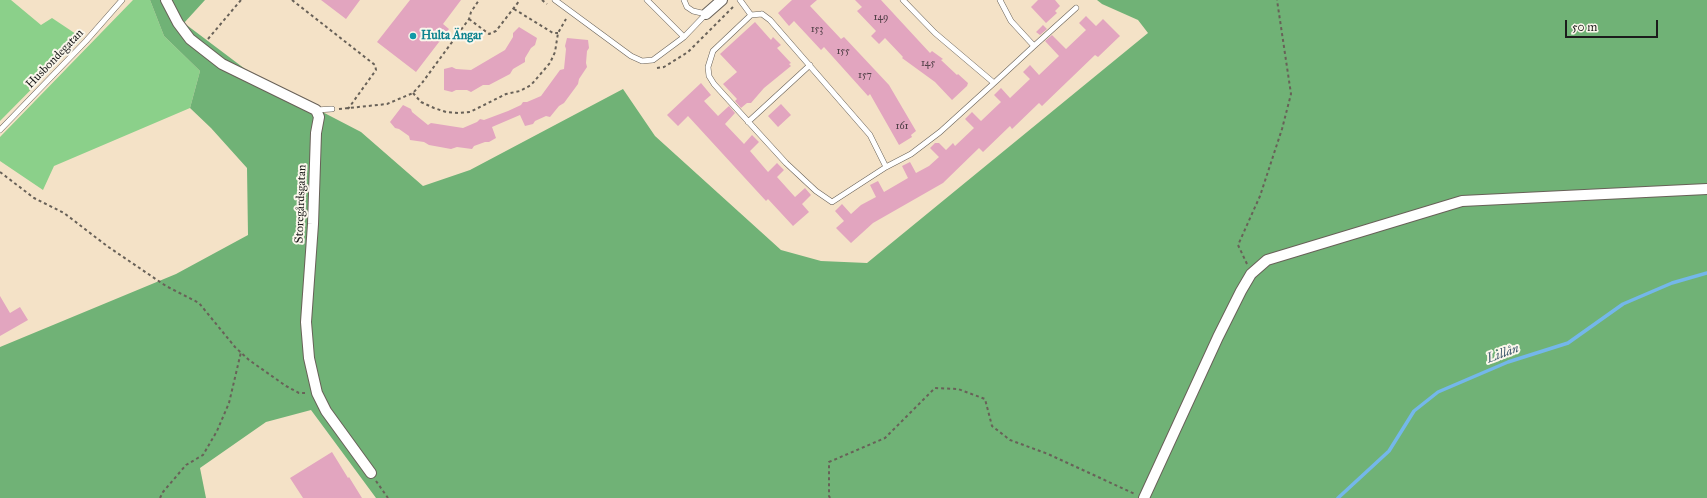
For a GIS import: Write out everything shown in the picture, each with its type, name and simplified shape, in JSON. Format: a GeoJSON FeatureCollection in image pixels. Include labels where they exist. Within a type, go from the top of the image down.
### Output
{"type":"FeatureCollection","features":[{"type":"Feature","properties":{"kind":"street"},"geometry":{"type":"LineString","coordinates":[[166,0],[178,23],[190,39],[222,64],[316,110]]}},
{"type":"Feature","properties":{"kind":"street"},"geometry":{"type":"LineString","coordinates":[[706,14],[722,0]]}},
{"type":"Feature","properties":{"kind":"street","name":"Storegårdsgatan"},"geometry":{"type":"LineString","coordinates":[[316,110],[319,118],[316,133],[313,224],[306,322],[309,358],[317,393],[326,411],[370,473]]}},
{"type":"Feature","properties":{"kind":"street"},"geometry":{"type":"LineString","coordinates":[[1140,497],[1241,291],[1251,274],[1267,260],[1462,201],[1707,189]]}},
{"type":"Feature","properties":{"kind":"lane","name":"Husbondegatan"},"geometry":{"type":"LineString","coordinates":[[0,130],[86,41],[122,0]]}},
{"type":"Feature","properties":{"kind":"lane"},"geometry":{"type":"LineString","coordinates":[[555,0],[631,56],[642,61],[653,60],[684,37],[706,14]]}},
{"type":"Feature","properties":{"kind":"lane"},"geometry":{"type":"LineString","coordinates":[[647,0],[684,37]]}},
{"type":"Feature","properties":{"kind":"lane"},"geometry":{"type":"LineString","coordinates":[[684,0],[687,7],[693,11],[706,14]]}},
{"type":"Feature","properties":{"kind":"lane"},"geometry":{"type":"LineString","coordinates":[[740,0],[751,15]]}},
{"type":"Feature","properties":{"kind":"lane"},"geometry":{"type":"LineString","coordinates":[[903,0],[935,33],[994,83]]}},
{"type":"Feature","properties":{"kind":"lane"},"geometry":{"type":"LineString","coordinates":[[1000,0],[1011,21],[1034,46]]}},
{"type":"Feature","properties":{"kind":"lane"},"geometry":{"type":"LineString","coordinates":[[886,167],[870,135],[770,20],[762,14],[751,15],[713,51],[708,67],[714,84],[786,163],[816,191],[832,202],[886,167],[911,154],[940,132],[1076,8]]}},
{"type":"Feature","properties":{"kind":"lane"},"geometry":{"type":"LineString","coordinates":[[748,122],[810,65]]}},
{"type":"Feature","properties":{"kind":"lane"},"geometry":{"type":"LineString","coordinates":[[316,110],[332,110]]}},
{"type":"Feature","properties":{"kind":"path"},"geometry":{"type":"LineString","coordinates":[[201,48],[240,0]]}},
{"type":"Feature","properties":{"kind":"path"},"geometry":{"type":"LineString","coordinates":[[292,0],[375,65],[376,70],[348,109]]}},
{"type":"Feature","properties":{"kind":"path"},"geometry":{"type":"LineString","coordinates":[[332,110],[386,104],[413,92],[422,83],[469,19],[471,12],[480,0]]}},
{"type":"Feature","properties":{"kind":"path"},"geometry":{"type":"LineString","coordinates":[[469,19],[489,34],[496,31],[520,0]]}},
{"type":"Feature","properties":{"kind":"path"},"geometry":{"type":"LineString","coordinates":[[542,0],[548,5]]}},
{"type":"Feature","properties":{"kind":"path"},"geometry":{"type":"LineString","coordinates":[[652,70],[664,67],[688,52],[740,0]]}},
{"type":"Feature","properties":{"kind":"path"},"geometry":{"type":"LineString","coordinates":[[1251,274],[1238,245],[1260,196],[1282,129],[1291,94],[1277,0]]}},
{"type":"Feature","properties":{"kind":"path"},"geometry":{"type":"LineString","coordinates":[[514,9],[553,33],[558,33]]}},
{"type":"Feature","properties":{"kind":"path"},"geometry":{"type":"LineString","coordinates":[[413,92],[421,102],[434,108],[446,112],[459,113],[470,112],[506,94],[520,91],[531,85],[550,63],[555,52],[558,33],[566,19],[560,14]]}},
{"type":"Feature","properties":{"kind":"path"},"geometry":{"type":"LineString","coordinates":[[0,172],[34,198],[64,213],[107,246],[146,270],[166,286],[199,303],[241,352],[286,386],[299,393],[317,393]]}},
{"type":"Feature","properties":{"kind":"path"},"geometry":{"type":"LineString","coordinates":[[160,498],[163,492],[186,465],[203,455],[217,431],[229,403],[241,352]]}},
{"type":"Feature","properties":{"kind":"path"},"geometry":{"type":"LineString","coordinates":[[830,498],[829,462],[885,438],[935,388],[958,389],[985,399],[992,426],[1010,440],[1048,454],[1140,497]]}},
{"type":"Feature","properties":{"kind":"path"},"geometry":{"type":"LineString","coordinates":[[370,473],[388,498]]}},
{"type":"Feature","properties":{"kind":"path"},"geometry":{"type":"LineString","coordinates":[[163,492],[164,498]]}},
{"type":"Feature","properties":{"kind":"green space"},"geometry":{"type":"Polygon","coordinates":[[[0,0],[11,0],[41,25],[52,18],[82,38],[0,121],[0,0]]]}},
{"type":"Feature","properties":{"kind":"green space"},"geometry":{"type":"Polygon","coordinates":[[[133,0],[150,0],[164,36],[200,71],[190,108],[54,166],[43,190],[0,161],[0,137],[133,0]]]}},
{"type":"Feature","properties":{"kind":"green space"},"geometry":{"type":"Polygon","coordinates":[[[150,0],[205,0],[184,23],[257,78],[361,132],[423,186],[470,170],[623,89],[655,136],[781,250],[821,261],[867,263],[1148,33],[1138,20],[1102,4],[1097,0],[1707,0],[1707,498],[376,498],[311,410],[266,422],[200,468],[206,498],[0,498],[0,347],[176,274],[248,235],[247,168],[211,128],[190,108],[200,71],[164,36],[150,0]]]}},
{"type":"Feature","properties":{"kind":"building"},"geometry":{"type":"Polygon","coordinates":[[[321,0],[360,0],[346,19],[321,0]]]}},
{"type":"Feature","properties":{"kind":"building","name":"Hulta Ängar"},"geometry":{"type":"Polygon","coordinates":[[[410,0],[461,0],[443,24],[449,29],[416,72],[377,42],[410,0]]]}},
{"type":"Feature","properties":{"kind":"building"},"geometry":{"type":"Polygon","coordinates":[[[792,0],[817,0],[810,6],[841,39],[844,37],[889,85],[916,131],[911,135],[912,137],[899,145],[870,94],[868,96],[824,47],[821,50],[794,21],[789,26],[778,13],[792,0]]]}},
{"type":"Feature","properties":{"kind":"building"},"geometry":{"type":"Polygon","coordinates":[[[855,0],[881,0],[930,53],[932,51],[943,59],[941,60],[968,83],[967,86],[952,100],[935,82],[902,58],[903,57],[885,38],[879,44],[871,36],[876,31],[857,11],[862,7],[855,0]]]}},
{"type":"Feature","properties":{"kind":"building"},"geometry":{"type":"Polygon","coordinates":[[[1038,0],[1055,0],[1060,6],[1055,11],[1057,13],[1046,23],[1031,7],[1038,0]]]}},
{"type":"Feature","properties":{"kind":"building"},"geometry":{"type":"Polygon","coordinates":[[[1086,16],[1096,26],[1103,19],[1120,36],[1098,57],[1095,55],[1042,106],[1039,103],[1012,129],[1010,126],[983,152],[979,148],[943,183],[873,223],[851,243],[836,228],[844,221],[835,211],[842,204],[851,214],[861,205],[876,197],[870,185],[878,181],[884,192],[908,178],[902,166],[910,162],[916,173],[929,166],[939,157],[930,148],[935,143],[939,143],[946,150],[953,143],[955,146],[974,128],[965,119],[972,112],[981,121],[1001,102],[994,95],[1001,88],[1010,98],[1030,79],[1023,72],[1030,65],[1039,75],[1059,56],[1045,41],[1052,35],[1066,49],[1086,30],[1079,23],[1086,16]]]}},
{"type":"Feature","properties":{"kind":"building"},"geometry":{"type":"Polygon","coordinates":[[[755,22],[771,40],[773,37],[781,45],[777,48],[791,63],[789,64],[791,66],[764,88],[751,103],[747,103],[741,108],[735,101],[737,99],[723,84],[737,72],[720,54],[755,22]]]}},
{"type":"Feature","properties":{"kind":"building"},"geometry":{"type":"Polygon","coordinates":[[[1043,25],[1047,29],[1040,35],[1036,32],[1043,25]]]}},
{"type":"Feature","properties":{"kind":"building"},"geometry":{"type":"Polygon","coordinates":[[[519,27],[537,38],[535,45],[531,48],[525,58],[525,62],[513,69],[510,74],[489,85],[483,85],[471,92],[467,90],[456,90],[452,92],[444,90],[444,69],[452,67],[456,69],[471,70],[505,50],[513,37],[513,33],[519,27]]]}},
{"type":"Feature","properties":{"kind":"building"},"geometry":{"type":"Polygon","coordinates":[[[567,38],[588,40],[589,48],[587,51],[587,67],[579,79],[578,84],[564,103],[559,106],[550,117],[546,116],[535,121],[533,124],[525,126],[520,115],[492,127],[496,138],[489,142],[474,146],[472,149],[457,147],[451,149],[410,140],[409,136],[395,128],[390,122],[403,105],[411,109],[412,112],[428,125],[431,123],[463,128],[477,122],[480,119],[484,120],[508,111],[521,105],[523,102],[527,102],[541,96],[560,70],[564,69],[565,46],[567,38]]]}},
{"type":"Feature","properties":{"kind":"building"},"geometry":{"type":"Polygon","coordinates":[[[701,83],[711,95],[704,101],[718,116],[729,106],[735,113],[725,124],[744,144],[752,135],[759,142],[750,151],[768,172],[777,163],[784,170],[777,177],[795,197],[805,188],[811,195],[802,204],[809,212],[793,226],[768,199],[766,201],[688,116],[678,126],[667,115],[701,83]]]}},
{"type":"Feature","properties":{"kind":"building"},"geometry":{"type":"Polygon","coordinates":[[[781,104],[791,115],[778,127],[768,116],[781,104]]]}},
{"type":"Feature","properties":{"kind":"building"},"geometry":{"type":"Polygon","coordinates":[[[0,296],[10,313],[20,307],[28,320],[0,336],[0,296]]]}},
{"type":"Feature","properties":{"kind":"building"},"geometry":{"type":"Polygon","coordinates":[[[332,452],[362,498],[303,498],[290,478],[332,452]]]}},
{"type":"Feature","properties":{"kind":"waterway","name":"Lillån"},"geometry":{"type":"LineString","coordinates":[[1338,498],[1389,451],[1414,411],[1438,392],[1508,362],[1568,343],[1623,304],[1672,283],[1707,273]]}},
{"type":"Feature","properties":{"kind":"place","name":"Hulta Ängar"},"geometry":{"type":"Point","coordinates":[413,36]}}]}
